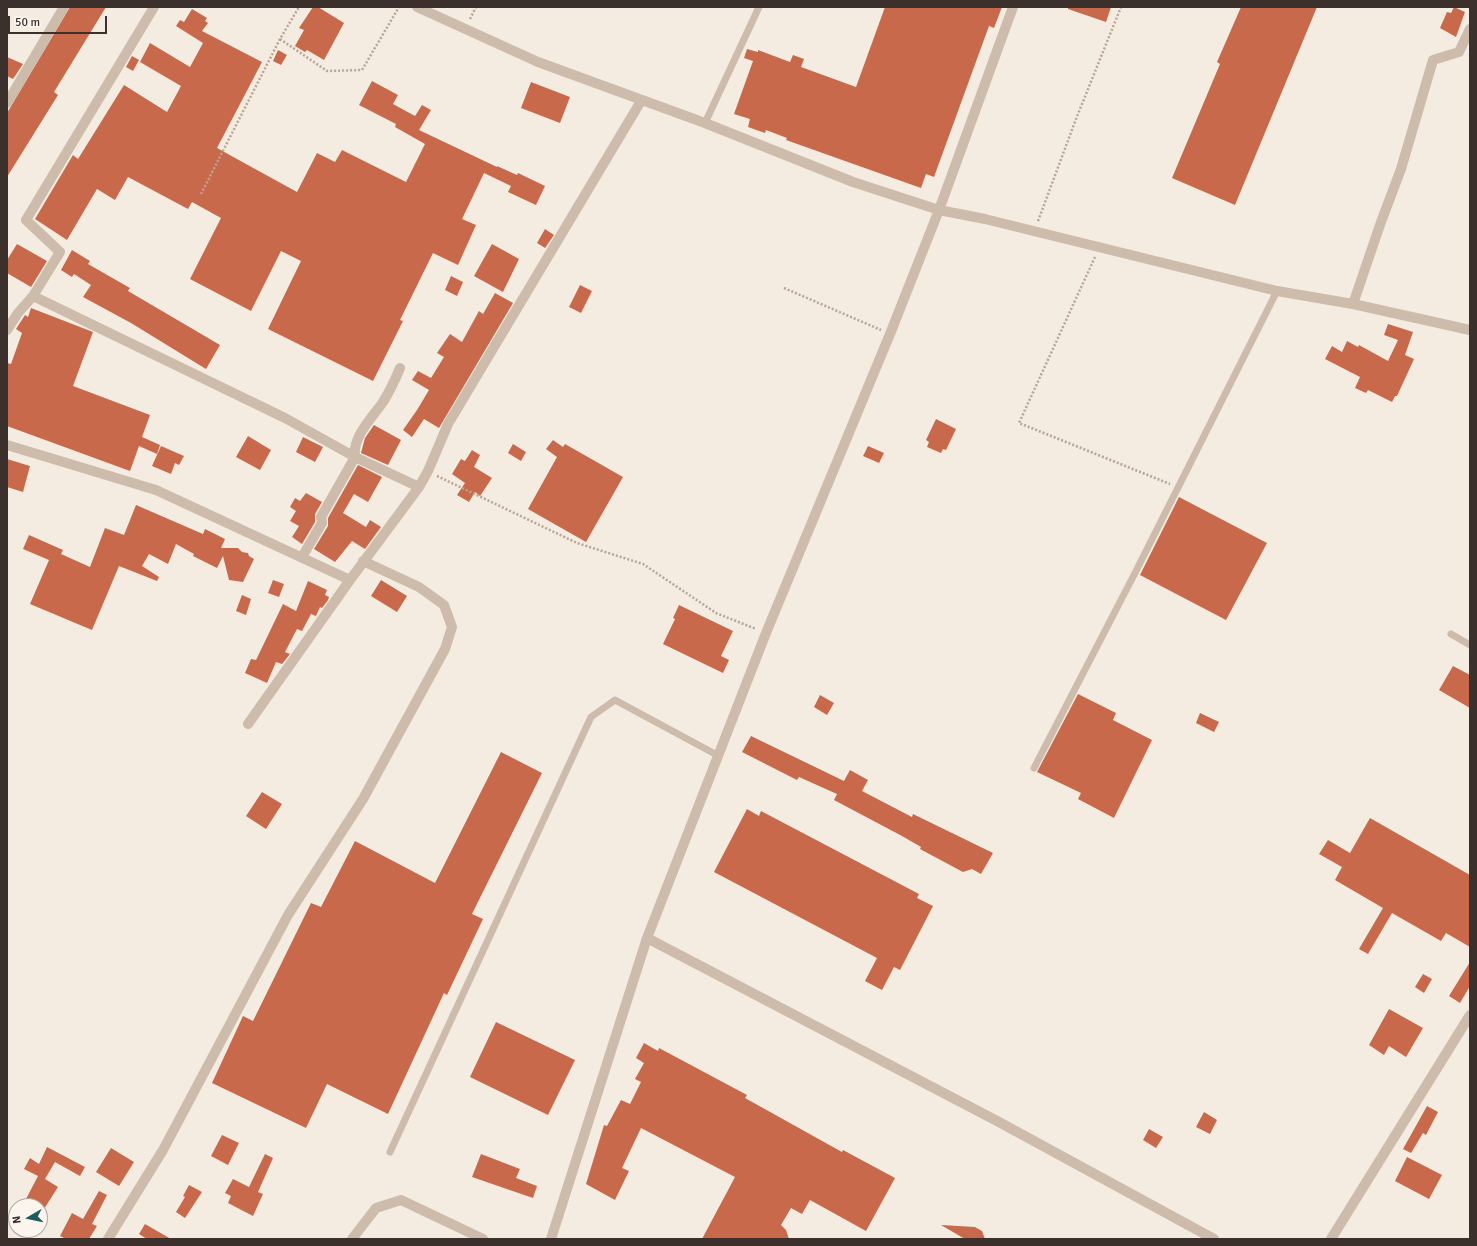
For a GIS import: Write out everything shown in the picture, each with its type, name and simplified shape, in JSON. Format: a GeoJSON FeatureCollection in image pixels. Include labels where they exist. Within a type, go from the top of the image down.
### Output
{"type":"FeatureCollection","features":[{"type":"Feature","properties":{"kind":"street"},"geometry":{"type":"LineString","coordinates":[[7,103],[64,7]]}},
{"type":"Feature","properties":{"kind":"street"},"geometry":{"type":"LineString","coordinates":[[7,330],[18,313],[33,296],[60,252],[26,220],[154,7]]}},
{"type":"Feature","properties":{"kind":"street"},"geometry":{"type":"LineString","coordinates":[[417,7],[538,62],[641,101],[705,123],[853,182],[939,210],[985,219],[1277,291],[1353,304],[1470,330]]}},
{"type":"Feature","properties":{"kind":"street"},"geometry":{"type":"LineString","coordinates":[[551,1239],[647,938],[717,755],[890,334],[939,210],[1013,7]]}},
{"type":"Feature","properties":{"kind":"street"},"geometry":{"type":"LineString","coordinates":[[1353,304],[1401,169],[1433,60],[1459,52],[1470,29]]}},
{"type":"Feature","properties":{"kind":"street"},"geometry":{"type":"LineString","coordinates":[[248,724],[363,561],[419,487],[428,471],[448,424],[641,101]]}},
{"type":"Feature","properties":{"kind":"street"},"geometry":{"type":"LineString","coordinates":[[33,296],[285,418],[355,457],[419,487]]}},
{"type":"Feature","properties":{"kind":"street"},"geometry":{"type":"LineString","coordinates":[[302,557],[322,523],[321,516],[355,457],[353,448],[371,416],[391,388],[400,368]]}},
{"type":"Feature","properties":{"kind":"street"},"geometry":{"type":"LineString","coordinates":[[7,444],[156,490],[350,580]]}},
{"type":"Feature","properties":{"kind":"street"},"geometry":{"type":"LineString","coordinates":[[108,1239],[163,1150],[288,914],[363,799],[445,649],[452,627],[444,605],[419,587],[363,561]]}},
{"type":"Feature","properties":{"kind":"street"},"geometry":{"type":"LineString","coordinates":[[647,938],[999,1122],[1214,1239]]}},
{"type":"Feature","properties":{"kind":"street"},"geometry":{"type":"LineString","coordinates":[[1332,1239],[1470,1015]]}},
{"type":"Feature","properties":{"kind":"street"},"geometry":{"type":"LineString","coordinates":[[352,1239],[376,1208],[401,1200],[483,1239]]}},
{"type":"Feature","properties":{"kind":"lane"},"geometry":{"type":"LineString","coordinates":[[705,123],[759,7]]}},
{"type":"Feature","properties":{"kind":"lane"},"geometry":{"type":"LineString","coordinates":[[1034,768],[1277,291]]}},
{"type":"Feature","properties":{"kind":"lane"},"geometry":{"type":"LineString","coordinates":[[1451,634],[1470,645]]}},
{"type":"Feature","properties":{"kind":"lane"},"geometry":{"type":"LineString","coordinates":[[390,1152],[591,717],[615,700],[717,755]]}},
{"type":"Feature","properties":{"kind":"path"},"geometry":{"type":"LineString","coordinates":[[201,194],[280,40],[299,7]]}},
{"type":"Feature","properties":{"kind":"path"},"geometry":{"type":"LineString","coordinates":[[280,40],[327,71],[362,70],[399,7]]}},
{"type":"Feature","properties":{"kind":"path"},"geometry":{"type":"LineString","coordinates":[[1034,232],[1076,119],[1122,7]]}},
{"type":"Feature","properties":{"kind":"path"},"geometry":{"type":"LineString","coordinates":[[1100,248],[1019,423],[1178,487]]}},
{"type":"Feature","properties":{"kind":"path"},"geometry":{"type":"LineString","coordinates":[[784,288],[890,334]]}},
{"type":"Feature","properties":{"kind":"path"},"geometry":{"type":"LineString","coordinates":[[428,471],[577,543],[643,564],[716,613],[766,633]]}},
{"type":"Feature","properties":{"kind":"building"},"geometry":{"type":"Polygon","coordinates":[[[70,7],[106,7],[54,92],[58,95],[7,177],[7,113],[70,7]]]}},
{"type":"Feature","properties":{"kind":"building"},"geometry":{"type":"Polygon","coordinates":[[[313,7],[318,7],[344,23],[324,60],[307,50],[305,52],[295,46],[304,30],[299,28],[313,7]]]}},
{"type":"Feature","properties":{"kind":"building"},"geometry":{"type":"Polygon","coordinates":[[[885,7],[1002,7],[994,28],[989,26],[934,177],[926,174],[921,188],[786,140],[787,138],[766,130],[765,133],[748,127],[750,119],[734,114],[753,61],[744,58],[747,49],[758,52],[758,50],[790,62],[793,55],[804,59],[801,67],[856,87],[885,7]]]}},
{"type":"Feature","properties":{"kind":"building"},"geometry":{"type":"Polygon","coordinates":[[[1068,7],[1111,7],[1106,22],[1068,9],[1068,7]]]}},
{"type":"Feature","properties":{"kind":"building"},"geometry":{"type":"Polygon","coordinates":[[[1241,7],[1317,7],[1235,205],[1172,178],[1220,64],[1217,62],[1241,7]]]}},
{"type":"Feature","properties":{"kind":"building"},"geometry":{"type":"Polygon","coordinates":[[[1454,7],[1465,12],[1456,37],[1440,28],[1447,12],[1451,13],[1454,7]]]}},
{"type":"Feature","properties":{"kind":"building"},"geometry":{"type":"Polygon","coordinates":[[[192,9],[207,18],[205,21],[208,23],[202,31],[262,62],[217,148],[297,192],[317,153],[335,162],[342,150],[406,182],[425,144],[395,127],[396,124],[359,105],[372,81],[398,95],[393,104],[415,116],[422,105],[431,110],[419,130],[497,167],[517,175],[518,173],[545,186],[536,205],[508,192],[511,186],[484,173],[462,219],[476,225],[458,265],[433,253],[400,320],[403,321],[373,381],[268,329],[301,261],[281,251],[251,311],[190,279],[221,218],[192,202],[188,209],[128,177],[115,200],[97,189],[67,240],[35,219],[73,155],[78,159],[124,85],[167,112],[181,86],[140,62],[150,43],[190,67],[203,43],[176,26],[180,20],[184,22],[192,9]]]}},
{"type":"Feature","properties":{"kind":"building"},"geometry":{"type":"Polygon","coordinates":[[[278,50],[287,55],[281,65],[273,61],[278,50]]]}},
{"type":"Feature","properties":{"kind":"building"},"geometry":{"type":"Polygon","coordinates":[[[132,56],[139,60],[133,71],[126,67],[132,56]]]}},
{"type":"Feature","properties":{"kind":"building"},"geometry":{"type":"Polygon","coordinates":[[[7,57],[23,64],[13,79],[7,76],[7,57]]]}},
{"type":"Feature","properties":{"kind":"building"},"geometry":{"type":"Polygon","coordinates":[[[531,82],[570,97],[560,123],[521,108],[531,82]]]}},
{"type":"Feature","properties":{"kind":"building"},"geometry":{"type":"Polygon","coordinates":[[[545,229],[554,235],[545,248],[537,243],[545,229]]]}},
{"type":"Feature","properties":{"kind":"building"},"geometry":{"type":"Polygon","coordinates":[[[17,244],[47,261],[31,287],[7,273],[7,260],[17,244]]]}},
{"type":"Feature","properties":{"kind":"building"},"geometry":{"type":"Polygon","coordinates":[[[492,244],[519,259],[503,292],[474,276],[492,244]]]}},
{"type":"Feature","properties":{"kind":"building"},"geometry":{"type":"Polygon","coordinates":[[[72,250],[90,261],[88,264],[130,288],[128,291],[220,345],[206,369],[131,323],[83,297],[91,285],[74,274],[72,277],[61,270],[72,250]]]}},
{"type":"Feature","properties":{"kind":"building"},"geometry":{"type":"Polygon","coordinates":[[[451,276],[463,282],[457,296],[445,290],[451,276]]]}},
{"type":"Feature","properties":{"kind":"building"},"geometry":{"type":"Polygon","coordinates":[[[580,285],[592,291],[581,313],[569,307],[580,285]]]}},
{"type":"Feature","properties":{"kind":"building"},"geometry":{"type":"Polygon","coordinates":[[[495,293],[513,303],[439,428],[424,419],[412,437],[403,430],[429,390],[412,380],[418,371],[431,378],[444,357],[437,353],[450,334],[462,342],[479,311],[483,314],[495,293]]]}},
{"type":"Feature","properties":{"kind":"building"},"geometry":{"type":"Polygon","coordinates":[[[31,308],[93,332],[73,386],[150,415],[142,437],[160,445],[157,454],[139,446],[130,471],[7,426],[7,363],[11,364],[22,333],[16,329],[25,315],[28,317],[31,308]]]}},
{"type":"Feature","properties":{"kind":"building"},"geometry":{"type":"Polygon","coordinates":[[[1388,324],[1413,332],[1405,355],[1414,359],[1397,396],[1395,396],[1392,402],[1368,390],[1366,393],[1355,388],[1360,377],[1325,359],[1332,346],[1342,352],[1347,341],[1358,347],[1359,345],[1388,361],[1398,340],[1384,335],[1388,324]]]}},
{"type":"Feature","properties":{"kind":"building"},"geometry":{"type":"Polygon","coordinates":[[[936,419],[956,429],[946,450],[943,449],[941,453],[927,447],[929,442],[926,440],[936,419]]]}},
{"type":"Feature","properties":{"kind":"building"},"geometry":{"type":"Polygon","coordinates":[[[374,425],[401,440],[388,465],[361,453],[365,438],[374,425]]]}},
{"type":"Feature","properties":{"kind":"building"},"geometry":{"type":"Polygon","coordinates":[[[248,436],[271,450],[260,470],[236,457],[248,436]]]}},
{"type":"Feature","properties":{"kind":"building"},"geometry":{"type":"Polygon","coordinates":[[[303,437],[323,447],[315,462],[296,452],[303,437]]]}},
{"type":"Feature","properties":{"kind":"building"},"geometry":{"type":"Polygon","coordinates":[[[553,440],[563,447],[565,444],[623,477],[586,542],[528,509],[557,457],[546,449],[553,440]]]}},
{"type":"Feature","properties":{"kind":"building"},"geometry":{"type":"Polygon","coordinates":[[[513,444],[526,452],[521,461],[508,453],[513,444]]]}},
{"type":"Feature","properties":{"kind":"building"},"geometry":{"type":"Polygon","coordinates":[[[161,446],[184,456],[179,465],[175,463],[171,474],[152,466],[161,446]]]}},
{"type":"Feature","properties":{"kind":"building"},"geometry":{"type":"Polygon","coordinates":[[[868,446],[884,453],[879,463],[863,456],[868,446]]]}},
{"type":"Feature","properties":{"kind":"building"},"geometry":{"type":"Polygon","coordinates":[[[472,450],[480,455],[474,467],[492,478],[480,496],[475,492],[469,502],[457,495],[465,483],[452,474],[461,459],[465,461],[472,450]]]}},
{"type":"Feature","properties":{"kind":"building"},"geometry":{"type":"Polygon","coordinates":[[[7,459],[30,466],[23,492],[7,487],[7,459]]]}},
{"type":"Feature","properties":{"kind":"building"},"geometry":{"type":"Polygon","coordinates":[[[358,465],[382,477],[368,502],[354,494],[343,513],[366,527],[370,520],[381,527],[365,549],[352,541],[335,562],[314,549],[328,526],[328,518],[358,465]]]}},
{"type":"Feature","properties":{"kind":"building"},"geometry":{"type":"Polygon","coordinates":[[[306,493],[322,502],[315,514],[315,522],[302,544],[292,537],[299,526],[290,521],[296,511],[290,507],[295,498],[300,501],[306,493]]]}},
{"type":"Feature","properties":{"kind":"building"},"geometry":{"type":"Polygon","coordinates":[[[1179,497],[1267,543],[1226,620],[1140,575],[1179,497]]]}},
{"type":"Feature","properties":{"kind":"building"},"geometry":{"type":"Polygon","coordinates":[[[136,505],[203,534],[205,529],[225,539],[221,548],[238,548],[242,552],[248,553],[249,556],[254,559],[243,582],[229,580],[223,556],[217,568],[193,556],[194,554],[176,544],[168,564],[149,554],[142,566],[159,577],[157,581],[119,566],[92,630],[30,604],[49,560],[23,549],[29,535],[63,550],[61,554],[90,567],[105,528],[124,535],[136,505]]]}},
{"type":"Feature","properties":{"kind":"building"},"geometry":{"type":"Polygon","coordinates":[[[273,580],[284,584],[279,597],[268,593],[273,580]]]}},
{"type":"Feature","properties":{"kind":"building"},"geometry":{"type":"Polygon","coordinates":[[[381,580],[407,596],[397,612],[371,596],[381,580]]]}},
{"type":"Feature","properties":{"kind":"building"},"geometry":{"type":"Polygon","coordinates":[[[308,581],[327,590],[325,595],[329,597],[328,600],[322,608],[320,607],[316,616],[311,614],[302,631],[297,629],[285,652],[290,654],[282,664],[276,662],[267,683],[245,673],[251,659],[256,660],[283,604],[296,611],[308,581]]]}},
{"type":"Feature","properties":{"kind":"building"},"geometry":{"type":"Polygon","coordinates":[[[242,595],[251,599],[246,615],[236,611],[242,595]]]}},
{"type":"Feature","properties":{"kind":"building"},"geometry":{"type":"Polygon","coordinates":[[[679,605],[733,631],[721,656],[729,660],[723,673],[663,644],[675,619],[673,618],[679,605]]]}},
{"type":"Feature","properties":{"kind":"building"},"geometry":{"type":"Polygon","coordinates":[[[1453,666],[1470,675],[1470,708],[1439,690],[1453,666]]]}},
{"type":"Feature","properties":{"kind":"building"},"geometry":{"type":"Polygon","coordinates":[[[1078,694],[1116,713],[1113,720],[1152,740],[1114,818],[1078,799],[1081,793],[1037,772],[1078,694]]]}},
{"type":"Feature","properties":{"kind":"building"},"geometry":{"type":"Polygon","coordinates":[[[820,695],[834,703],[827,715],[814,707],[820,695]]]}},
{"type":"Feature","properties":{"kind":"building"},"geometry":{"type":"Polygon","coordinates":[[[1200,713],[1219,722],[1214,732],[1196,723],[1200,713]]]}},
{"type":"Feature","properties":{"kind":"building"},"geometry":{"type":"Polygon","coordinates":[[[751,736],[844,781],[850,770],[868,780],[862,791],[912,817],[913,814],[993,853],[981,874],[972,869],[963,872],[920,849],[921,847],[902,836],[834,800],[837,794],[799,777],[797,780],[742,752],[751,736]]]}},
{"type":"Feature","properties":{"kind":"building"},"geometry":{"type":"Polygon","coordinates":[[[501,752],[542,773],[472,914],[483,919],[447,995],[444,993],[388,1114],[327,1084],[306,1128],[212,1083],[243,1016],[253,1021],[311,903],[321,907],[355,841],[435,883],[501,752]]]}},
{"type":"Feature","properties":{"kind":"building"},"geometry":{"type":"Polygon","coordinates":[[[262,792],[282,804],[266,829],[246,816],[262,792]]]}},
{"type":"Feature","properties":{"kind":"building"},"geometry":{"type":"Polygon","coordinates":[[[747,809],[759,816],[761,811],[919,894],[917,898],[933,906],[900,970],[894,967],[882,990],[865,981],[877,958],[714,872],[747,809]]]}},
{"type":"Feature","properties":{"kind":"building"},"geometry":{"type":"Polygon","coordinates":[[[1370,818],[1470,875],[1470,947],[1446,933],[1441,941],[1392,913],[1368,954],[1359,949],[1383,908],[1335,880],[1342,867],[1319,854],[1328,840],[1350,853],[1370,818]]]}},
{"type":"Feature","properties":{"kind":"building"},"geometry":{"type":"Polygon","coordinates":[[[1470,962],[1470,986],[1460,1003],[1449,996],[1470,962]]]}},
{"type":"Feature","properties":{"kind":"building"},"geometry":{"type":"Polygon","coordinates":[[[1423,974],[1432,979],[1424,993],[1415,987],[1423,974]]]}},
{"type":"Feature","properties":{"kind":"building"},"geometry":{"type":"Polygon","coordinates":[[[1389,1009],[1423,1028],[1406,1057],[1389,1046],[1384,1055],[1369,1045],[1389,1009]]]}},
{"type":"Feature","properties":{"kind":"building"},"geometry":{"type":"Polygon","coordinates":[[[496,1022],[575,1060],[548,1115],[470,1077],[496,1022]]]}},
{"type":"Feature","properties":{"kind":"building"},"geometry":{"type":"Polygon","coordinates":[[[644,1043],[658,1051],[659,1048],[747,1095],[745,1098],[842,1152],[843,1150],[895,1178],[866,1231],[810,1200],[802,1214],[791,1208],[781,1225],[786,1230],[789,1239],[702,1239],[735,1177],[641,1128],[622,1168],[629,1171],[615,1200],[586,1184],[604,1125],[607,1126],[621,1100],[630,1104],[641,1082],[635,1079],[644,1063],[636,1058],[644,1043]]]}},
{"type":"Feature","properties":{"kind":"building"},"geometry":{"type":"Polygon","coordinates":[[[1427,1106],[1438,1112],[1426,1135],[1423,1133],[1411,1153],[1403,1149],[1427,1106]]]}},
{"type":"Feature","properties":{"kind":"building"},"geometry":{"type":"Polygon","coordinates":[[[1204,1112],[1217,1120],[1210,1134],[1196,1127],[1204,1112]]]}},
{"type":"Feature","properties":{"kind":"building"},"geometry":{"type":"Polygon","coordinates":[[[1149,1129],[1163,1137],[1156,1148],[1143,1140],[1149,1129]]]}},
{"type":"Feature","properties":{"kind":"building"},"geometry":{"type":"Polygon","coordinates":[[[222,1135],[239,1143],[228,1165],[211,1156],[222,1135]]]}},
{"type":"Feature","properties":{"kind":"building"},"geometry":{"type":"Polygon","coordinates":[[[47,1147],[85,1167],[80,1176],[55,1162],[45,1179],[58,1187],[48,1203],[48,1198],[27,1198],[38,1176],[24,1169],[30,1158],[39,1164],[47,1147]]]}},
{"type":"Feature","properties":{"kind":"building"},"geometry":{"type":"Polygon","coordinates":[[[111,1148],[134,1162],[119,1186],[96,1172],[111,1148]]]}},
{"type":"Feature","properties":{"kind":"building"},"geometry":{"type":"Polygon","coordinates":[[[265,1154],[273,1158],[258,1192],[263,1194],[253,1216],[228,1203],[231,1196],[225,1193],[233,1179],[249,1187],[265,1154]]]}},
{"type":"Feature","properties":{"kind":"building"},"geometry":{"type":"Polygon","coordinates":[[[481,1154],[520,1169],[516,1178],[537,1186],[533,1198],[472,1177],[481,1154]]]}},
{"type":"Feature","properties":{"kind":"building"},"geometry":{"type":"Polygon","coordinates":[[[1407,1157],[1442,1175],[1429,1199],[1395,1181],[1407,1157]]]}},
{"type":"Feature","properties":{"kind":"building"},"geometry":{"type":"Polygon","coordinates":[[[189,1185],[202,1192],[185,1218],[176,1212],[185,1197],[183,1196],[189,1185]]]}},
{"type":"Feature","properties":{"kind":"building"},"geometry":{"type":"Polygon","coordinates":[[[99,1191],[107,1195],[92,1224],[97,1226],[89,1239],[66,1239],[60,1236],[72,1213],[83,1219],[99,1191]]]}},
{"type":"Feature","properties":{"kind":"building"},"geometry":{"type":"Polygon","coordinates":[[[145,1224],[171,1239],[147,1239],[139,1234],[145,1224]]]}},
{"type":"Feature","properties":{"kind":"building"},"geometry":{"type":"Polygon","coordinates":[[[941,1225],[975,1227],[982,1231],[985,1239],[965,1239],[941,1225]]]}}]}
